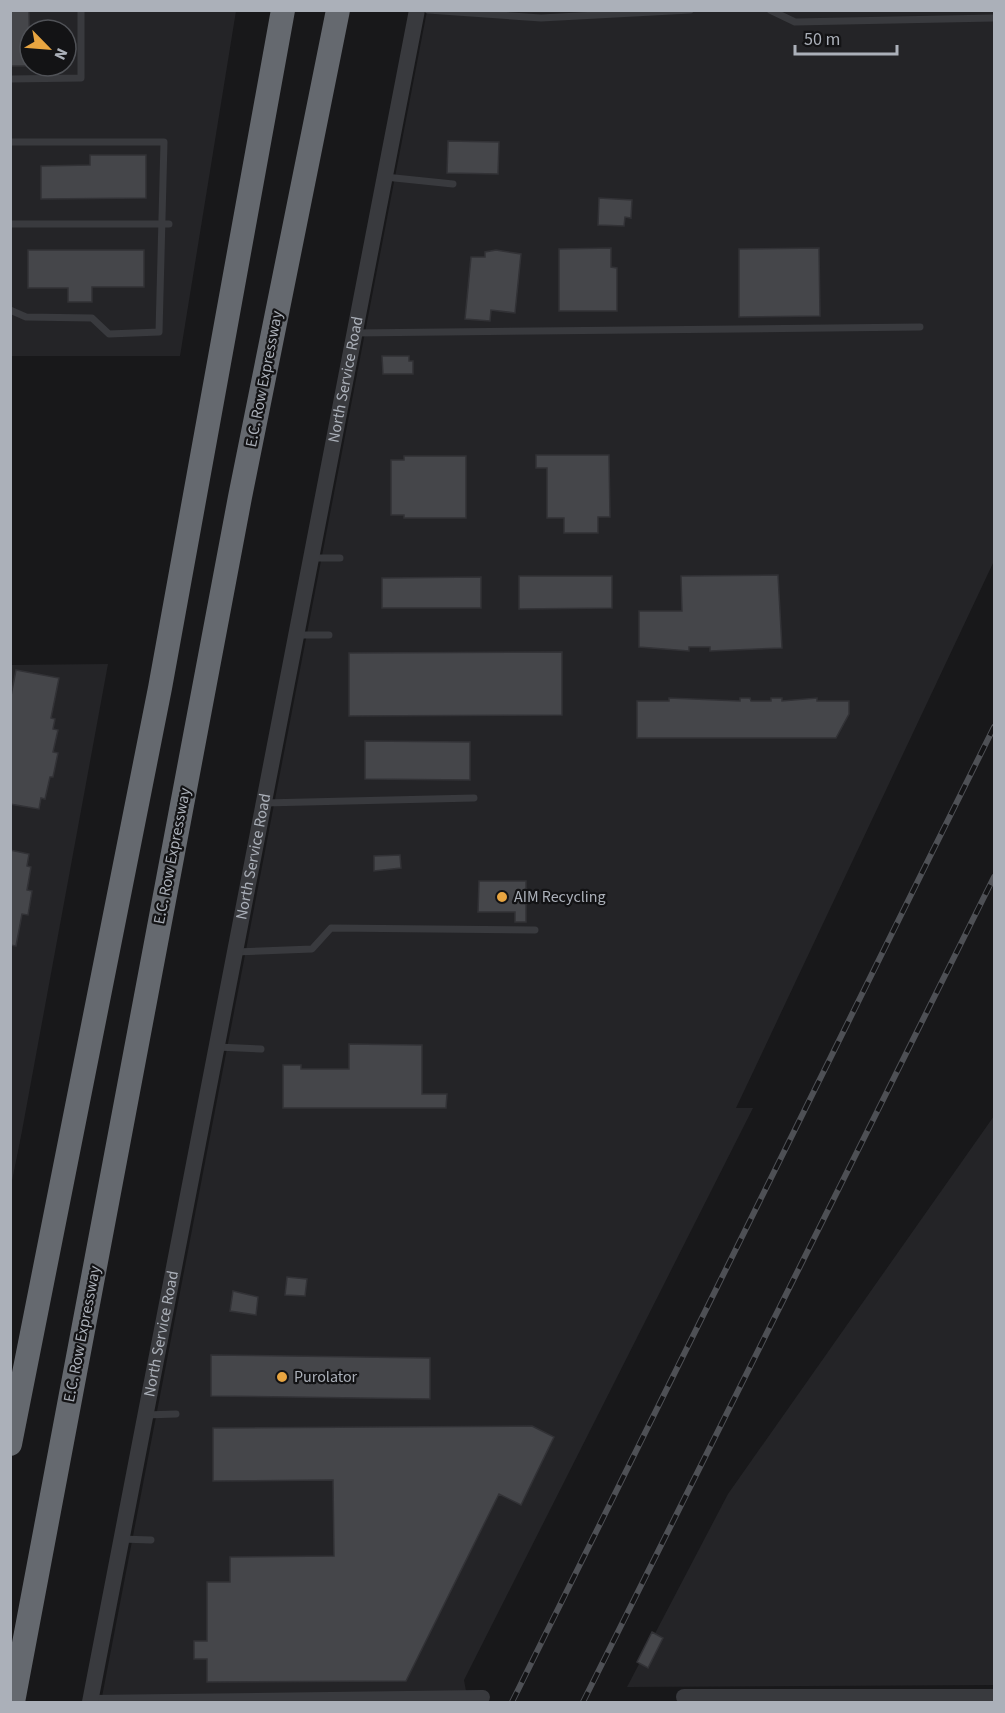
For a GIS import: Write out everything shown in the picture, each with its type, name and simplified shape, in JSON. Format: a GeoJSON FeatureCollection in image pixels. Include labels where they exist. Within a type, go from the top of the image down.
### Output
{"type":"FeatureCollection","features":[{"type":"Feature","properties":{"kind":"highway"},"geometry":{"type":"LineString","coordinates":[[10,1444],[160,688],[282,10]]}},
{"type":"Feature","properties":{"kind":"highway","name":"E.C. Row Expressway"},"geometry":{"type":"LineString","coordinates":[[13,1702],[233,532],[339,10]]}},
{"type":"Feature","properties":{"kind":"street","name":"North Service Road"},"geometry":{"type":"LineString","coordinates":[[90,1702],[417,10]]}},
{"type":"Feature","properties":{"kind":"street"},"geometry":{"type":"LineString","coordinates":[[90,1702],[483,1696]]}},
{"type":"Feature","properties":{"kind":"street"},"geometry":{"type":"LineString","coordinates":[[684,1697],[941,1700],[994,1697]]}},
{"type":"Feature","properties":{"kind":"lane"},"geometry":{"type":"LineString","coordinates":[[10,79],[81,78],[81,10]]}},
{"type":"Feature","properties":{"kind":"lane"},"geometry":{"type":"LineString","coordinates":[[428,10],[541,18],[690,10]]}},
{"type":"Feature","properties":{"kind":"lane"},"geometry":{"type":"LineString","coordinates":[[770,10],[795,22],[994,18]]}},
{"type":"Feature","properties":{"kind":"lane"},"geometry":{"type":"LineString","coordinates":[[10,142],[164,142],[166,224],[159,332],[109,334],[92,318],[26,317],[10,310]]}},
{"type":"Feature","properties":{"kind":"lane"},"geometry":{"type":"LineString","coordinates":[[385,177],[453,184]]}},
{"type":"Feature","properties":{"kind":"lane"},"geometry":{"type":"LineString","coordinates":[[10,224],[166,224]]}},
{"type":"Feature","properties":{"kind":"lane"},"geometry":{"type":"LineString","coordinates":[[354,333],[920,327]]}},
{"type":"Feature","properties":{"kind":"lane"},"geometry":{"type":"LineString","coordinates":[[311,558],[340,558]]}},
{"type":"Feature","properties":{"kind":"lane"},"geometry":{"type":"LineString","coordinates":[[296,635],[329,635]]}},
{"type":"Feature","properties":{"kind":"lane"},"geometry":{"type":"LineString","coordinates":[[264,804],[474,798]]}},
{"type":"Feature","properties":{"kind":"lane"},"geometry":{"type":"LineString","coordinates":[[235,952],[312,949],[331,928],[535,930]]}},
{"type":"Feature","properties":{"kind":"lane"},"geometry":{"type":"LineString","coordinates":[[216,1047],[261,1049]]}},
{"type":"Feature","properties":{"kind":"lane"},"geometry":{"type":"LineString","coordinates":[[145,1415],[176,1414]]}},
{"type":"Feature","properties":{"kind":"lane"},"geometry":{"type":"LineString","coordinates":[[121,1539],[151,1540]]}},
{"type":"Feature","properties":{"kind":"shaded area"},"geometry":{"type":"Polygon","coordinates":[[[10,11],[236,11],[180,356],[11,356],[10,11]]]}},
{"type":"Feature","properties":{"kind":"shaded area"},"geometry":{"type":"Polygon","coordinates":[[[427,11],[994,11],[994,561],[736,1108],[753,1108],[464,1680],[468,1702],[101,1702],[427,11]]]}},
{"type":"Feature","properties":{"kind":"shaded area"},"geometry":{"type":"Polygon","coordinates":[[[108,664],[22,1131],[11,1186],[11,665],[108,664]]]}},
{"type":"Feature","properties":{"kind":"shaded area"},"geometry":{"type":"Polygon","coordinates":[[[994,1116],[994,1685],[627,1687],[728,1494],[994,1116]]]}},
{"type":"Feature","properties":{"kind":"building"},"geometry":{"type":"Polygon","coordinates":[[[10,10],[29,10],[29,18],[18,18],[18,66],[10,66],[10,10]]]}},
{"type":"Feature","properties":{"kind":"building"},"geometry":{"type":"Polygon","coordinates":[[[448,141],[499,142],[498,174],[447,173],[448,141]]]}},
{"type":"Feature","properties":{"kind":"building"},"geometry":{"type":"Polygon","coordinates":[[[90,155],[146,155],[146,198],[41,199],[41,166],[90,165],[90,155]]]}},
{"type":"Feature","properties":{"kind":"building"},"geometry":{"type":"Polygon","coordinates":[[[599,198],[632,200],[631,218],[625,217],[624,226],[598,225],[599,198]]]}},
{"type":"Feature","properties":{"kind":"building"},"geometry":{"type":"Polygon","coordinates":[[[611,248],[611,267],[617,268],[617,311],[559,311],[559,249],[611,248]]]}},
{"type":"Feature","properties":{"kind":"building"},"geometry":{"type":"Polygon","coordinates":[[[819,248],[820,316],[739,317],[739,249],[819,248]]]}},
{"type":"Feature","properties":{"kind":"building"},"geometry":{"type":"Polygon","coordinates":[[[28,250],[144,250],[144,287],[92,287],[92,302],[68,302],[68,288],[28,288],[28,250]]]}},
{"type":"Feature","properties":{"kind":"building"},"geometry":{"type":"Polygon","coordinates":[[[496,250],[521,254],[515,313],[491,310],[490,321],[465,319],[471,257],[485,257],[485,252],[496,250]]]}},
{"type":"Feature","properties":{"kind":"building"},"geometry":{"type":"Polygon","coordinates":[[[382,356],[409,356],[409,361],[413,361],[413,374],[383,374],[382,356]]]}},
{"type":"Feature","properties":{"kind":"building"},"geometry":{"type":"Polygon","coordinates":[[[536,455],[609,455],[610,517],[598,517],[598,533],[564,533],[564,518],[547,518],[547,468],[536,468],[536,455]]]}},
{"type":"Feature","properties":{"kind":"building"},"geometry":{"type":"Polygon","coordinates":[[[404,456],[466,456],[466,518],[404,518],[404,515],[391,515],[391,460],[404,460],[404,456]]]}},
{"type":"Feature","properties":{"kind":"building"},"geometry":{"type":"Polygon","coordinates":[[[778,575],[782,648],[710,651],[710,647],[689,647],[689,651],[639,647],[639,611],[682,611],[681,576],[778,575]]]}},
{"type":"Feature","properties":{"kind":"building"},"geometry":{"type":"Polygon","coordinates":[[[519,576],[612,576],[612,608],[519,609],[519,576]]]}},
{"type":"Feature","properties":{"kind":"building"},"geometry":{"type":"Polygon","coordinates":[[[481,577],[481,608],[382,608],[382,578],[481,577]]]}},
{"type":"Feature","properties":{"kind":"building"},"geometry":{"type":"Polygon","coordinates":[[[562,652],[562,715],[349,716],[349,653],[562,652]]]}},
{"type":"Feature","properties":{"kind":"building"},"geometry":{"type":"Polygon","coordinates":[[[16,670],[59,678],[51,718],[55,719],[53,729],[58,730],[53,752],[58,753],[53,777],[50,777],[45,799],[41,798],[39,809],[10,804],[10,701],[16,670]]]}},
{"type":"Feature","properties":{"kind":"building"},"geometry":{"type":"Polygon","coordinates":[[[669,698],[740,701],[740,698],[750,698],[751,701],[771,701],[771,698],[782,698],[782,701],[817,698],[817,701],[849,701],[849,714],[836,738],[637,738],[637,701],[669,701],[669,698]]]}},
{"type":"Feature","properties":{"kind":"building"},"geometry":{"type":"Polygon","coordinates":[[[365,741],[470,742],[470,780],[365,779],[365,741]]]}},
{"type":"Feature","properties":{"kind":"building"},"geometry":{"type":"Polygon","coordinates":[[[10,850],[29,854],[27,866],[31,867],[27,890],[32,891],[28,915],[22,914],[16,946],[10,945],[10,850]]]}},
{"type":"Feature","properties":{"kind":"building"},"geometry":{"type":"Polygon","coordinates":[[[400,855],[401,868],[374,871],[374,856],[400,855]]]}},
{"type":"Feature","properties":{"kind":"building","name":"AIM Recycling"},"geometry":{"type":"Polygon","coordinates":[[[479,881],[526,881],[526,922],[515,922],[515,912],[478,912],[479,881]]]}},
{"type":"Feature","properties":{"kind":"building"},"geometry":{"type":"Polygon","coordinates":[[[349,1044],[422,1045],[422,1094],[447,1094],[446,1108],[283,1108],[283,1065],[301,1065],[301,1069],[349,1069],[349,1044]]]}},
{"type":"Feature","properties":{"kind":"building"},"geometry":{"type":"Polygon","coordinates":[[[287,1277],[307,1279],[305,1296],[285,1295],[287,1277]]]}},
{"type":"Feature","properties":{"kind":"building"},"geometry":{"type":"Polygon","coordinates":[[[233,1291],[258,1297],[256,1315],[230,1311],[233,1291]]]}},
{"type":"Feature","properties":{"kind":"building"},"geometry":{"type":"Polygon","coordinates":[[[211,1355],[430,1358],[430,1399],[211,1396],[211,1355]]]}},
{"type":"Feature","properties":{"kind":"building"},"geometry":{"type":"Polygon","coordinates":[[[532,1426],[554,1437],[521,1505],[499,1494],[406,1681],[207,1682],[207,1659],[194,1659],[194,1641],[207,1641],[207,1582],[230,1582],[230,1557],[334,1556],[333,1480],[213,1481],[213,1428],[532,1426]]]}},
{"type":"Feature","properties":{"kind":"building"},"geometry":{"type":"Polygon","coordinates":[[[652,1632],[663,1638],[648,1668],[637,1662],[652,1632]]]}},
{"type":"Feature","properties":{"kind":"railway"},"geometry":{"type":"LineString","coordinates":[[512,1702],[994,727]]}},
{"type":"Feature","properties":{"kind":"railway"},"geometry":{"type":"LineString","coordinates":[[583,1702],[994,877]]}},
{"type":"Feature","properties":{"kind":"place","name":"AIM Recycling"},"geometry":{"type":"Point","coordinates":[502,897]}},
{"type":"Feature","properties":{"kind":"place","name":"Purolator"},"geometry":{"type":"Point","coordinates":[282,1377]}}]}
